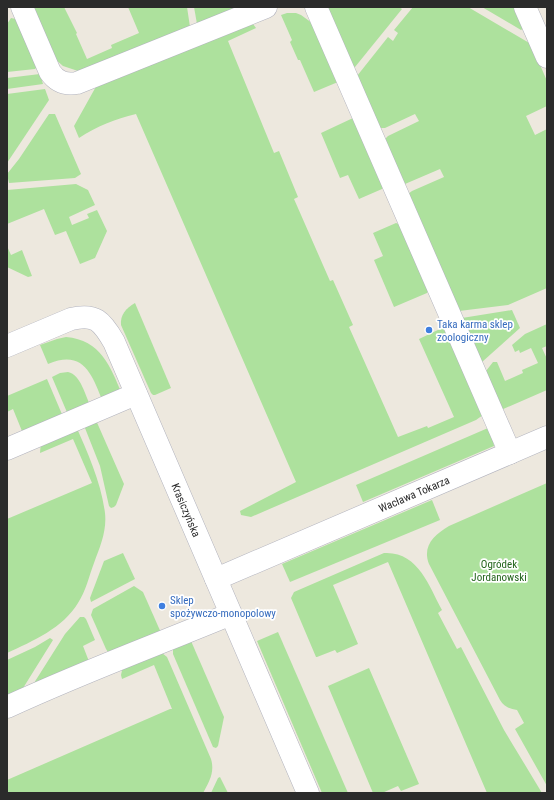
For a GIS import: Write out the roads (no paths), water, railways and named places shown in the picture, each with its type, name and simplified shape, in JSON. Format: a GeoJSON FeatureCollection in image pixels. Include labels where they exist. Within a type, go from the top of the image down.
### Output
{"type":"FeatureCollection","features":[{"type":"Feature","properties":{"kind":"street"},"geometry":{"type":"LineString","coordinates":[[22,7],[50,72],[58,80],[66,84],[77,83],[266,7]]}},
{"type":"Feature","properties":{"kind":"street"},"geometry":{"type":"LineString","coordinates":[[316,7],[510,453]]}},
{"type":"Feature","properties":{"kind":"street"},"geometry":{"type":"LineString","coordinates":[[525,7],[547,57]]}},
{"type":"Feature","properties":{"kind":"street","name":"Krasiczyńska"},"geometry":{"type":"LineString","coordinates":[[7,346],[71,319],[86,317],[93,318],[106,327],[308,793]]}},
{"type":"Feature","properties":{"kind":"street"},"geometry":{"type":"LineString","coordinates":[[7,449],[136,394]]}},
{"type":"Feature","properties":{"kind":"street","name":"Wacława Tokarza"},"geometry":{"type":"LineString","coordinates":[[216,579],[547,437]]}},
{"type":"Feature","properties":{"kind":"street"},"geometry":{"type":"LineString","coordinates":[[7,708],[114,661],[175,638],[231,614]]}},
{"type":"Feature","properties":{"kind":"place","name":"Taka karma sklep zoologiczny"},"geometry":{"type":"Point","coordinates":[429,330]}},
{"type":"Feature","properties":{"kind":"place","name":"Sklep spożywczo-monopolowy"},"geometry":{"type":"Point","coordinates":[162,606]}},
{"type":"Feature","properties":{"kind":"park label","name":"Ogródek Jordanowski"},"geometry":{"type":"Point","coordinates":[499,570]}}]}
